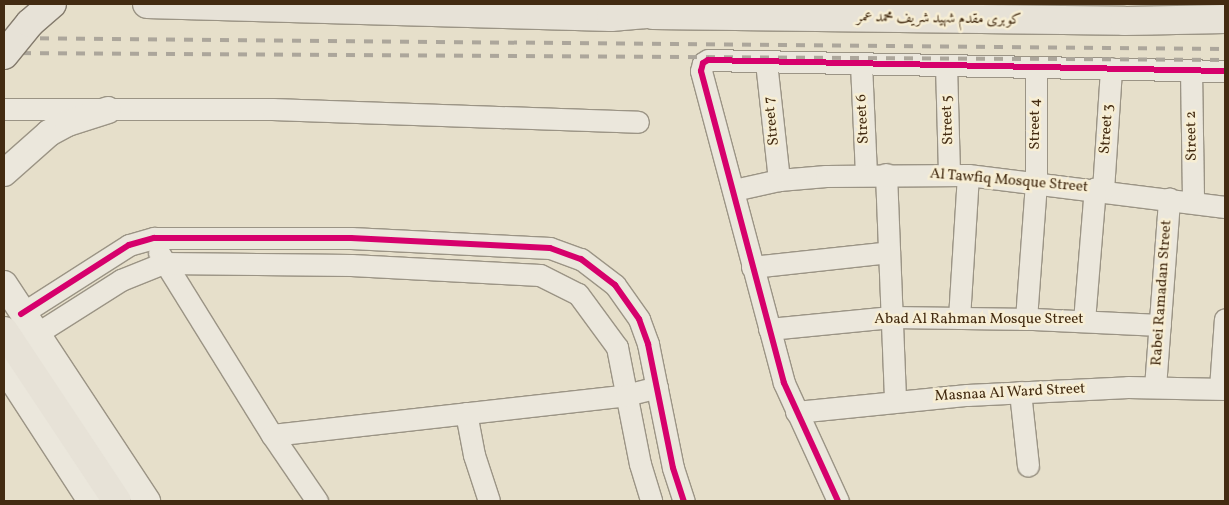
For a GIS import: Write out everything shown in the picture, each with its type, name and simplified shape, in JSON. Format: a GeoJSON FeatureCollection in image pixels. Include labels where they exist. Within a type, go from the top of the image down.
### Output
{"type":"FeatureCollection","features":[{"type":"Feature","properties":{"kind":"highway"},"geometry":{"type":"LineString","coordinates":[[4,55],[30,23],[52,4]]}},
{"type":"Feature","properties":{"kind":"highway"},"geometry":{"type":"LineString","coordinates":[[147,4],[611,17],[654,14],[715,4]]}},
{"type":"Feature","properties":{"kind":"highway","name":"كوبرى مقدم شهيد شريف محمد عمر"},"geometry":{"type":"LineString","coordinates":[[654,14],[1124,21],[1225,19]]}},
{"type":"Feature","properties":{"kind":"highway"},"geometry":{"type":"LineString","coordinates":[[15,338],[117,501]]}},
{"type":"Feature","properties":{"kind":"street"},"geometry":{"type":"LineString","coordinates":[[838,501],[784,383],[752,267],[701,66],[708,60],[1225,71]]}},
{"type":"Feature","properties":{"kind":"street","name":"Street 7"},"geometry":{"type":"LineString","coordinates":[[766,62],[779,180]]}},
{"type":"Feature","properties":{"kind":"street","name":"Street 6"},"geometry":{"type":"LineString","coordinates":[[860,64],[889,252],[895,400]]}},
{"type":"Feature","properties":{"kind":"street","name":"Street 5"},"geometry":{"type":"LineString","coordinates":[[946,65],[958,175],[959,318]]}},
{"type":"Feature","properties":{"kind":"street","name":"Street 4"},"geometry":{"type":"LineString","coordinates":[[1026,319],[1036,182],[1036,67]]}},
{"type":"Feature","properties":{"kind":"street","name":"Street 3"},"geometry":{"type":"LineString","coordinates":[[1084,321],[1111,68]]}},
{"type":"Feature","properties":{"kind":"street","name":"Street 2"},"geometry":{"type":"LineString","coordinates":[[1190,70],[1193,202]]}},
{"type":"Feature","properties":{"kind":"street"},"geometry":{"type":"LineString","coordinates":[[4,109],[272,109],[638,122]]}},
{"type":"Feature","properties":{"kind":"street"},"geometry":{"type":"LineString","coordinates":[[4,173],[49,133],[74,120],[108,110]]}},
{"type":"Feature","properties":{"kind":"street","name":"Al Tawfiq Mosque Street"},"geometry":{"type":"LineString","coordinates":[[734,190],[779,180],[876,174],[958,175],[1099,189],[1225,207]]}},
{"type":"Feature","properties":{"kind":"street","name":"Rabei Ramadan Street"},"geometry":{"type":"LineString","coordinates":[[1155,387],[1169,199]]}},
{"type":"Feature","properties":{"kind":"street"},"geometry":{"type":"LineString","coordinates":[[154,238],[163,263],[317,501]]}},
{"type":"Feature","properties":{"kind":"street"},"geometry":{"type":"LineString","coordinates":[[15,338],[130,245],[154,238],[351,238],[550,248],[581,259],[615,285],[630,302],[648,344],[684,501]]}},
{"type":"Feature","properties":{"kind":"street"},"geometry":{"type":"LineString","coordinates":[[752,267],[889,252]]}},
{"type":"Feature","properties":{"kind":"street"},"geometry":{"type":"LineString","coordinates":[[15,338],[121,280],[163,263],[351,265],[540,275],[578,294],[604,326],[620,355],[626,395],[652,501]]}},
{"type":"Feature","properties":{"kind":"street"},"geometry":{"type":"LineString","coordinates":[[4,284],[15,338],[91,501]]}},
{"type":"Feature","properties":{"kind":"street","name":"Abad Al Rahman Mosque Street"},"geometry":{"type":"LineString","coordinates":[[769,329],[891,318],[1026,319],[1160,326]]}},
{"type":"Feature","properties":{"kind":"street"},"geometry":{"type":"LineString","coordinates":[[1222,389],[1225,319]]}},
{"type":"Feature","properties":{"kind":"street"},"geometry":{"type":"LineString","coordinates":[[15,338],[147,501]]}},
{"type":"Feature","properties":{"kind":"street"},"geometry":{"type":"LineString","coordinates":[[272,434],[626,395],[657,387]]}},
{"type":"Feature","properties":{"kind":"street","name":"Masnaa Al Ward Street"},"geometry":{"type":"LineString","coordinates":[[796,412],[895,400],[1020,392],[1155,387],[1222,389]]}},
{"type":"Feature","properties":{"kind":"street"},"geometry":{"type":"LineString","coordinates":[[1020,392],[1028,466]]}},
{"type":"Feature","properties":{"kind":"street"},"geometry":{"type":"LineString","coordinates":[[466,413],[474,455],[489,501]]}},
{"type":"Feature","properties":{"kind":"railway"},"geometry":{"type":"LineString","coordinates":[[4,38],[1225,49]]}},
{"type":"Feature","properties":{"kind":"railway"},"geometry":{"type":"LineString","coordinates":[[4,53],[1225,60]]}},
{"type":"Feature","properties":{"kind":"cycle path"},"geometry":{"type":"LineString","coordinates":[[838,501],[784,383],[701,71],[703,63],[708,60],[1225,71]]}},
{"type":"Feature","properties":{"kind":"cycle path"},"geometry":{"type":"LineString","coordinates":[[21,314],[129,245],[154,238],[351,238],[550,248],[581,259],[615,285],[639,319],[648,344],[673,468],[684,501]]}}]}
